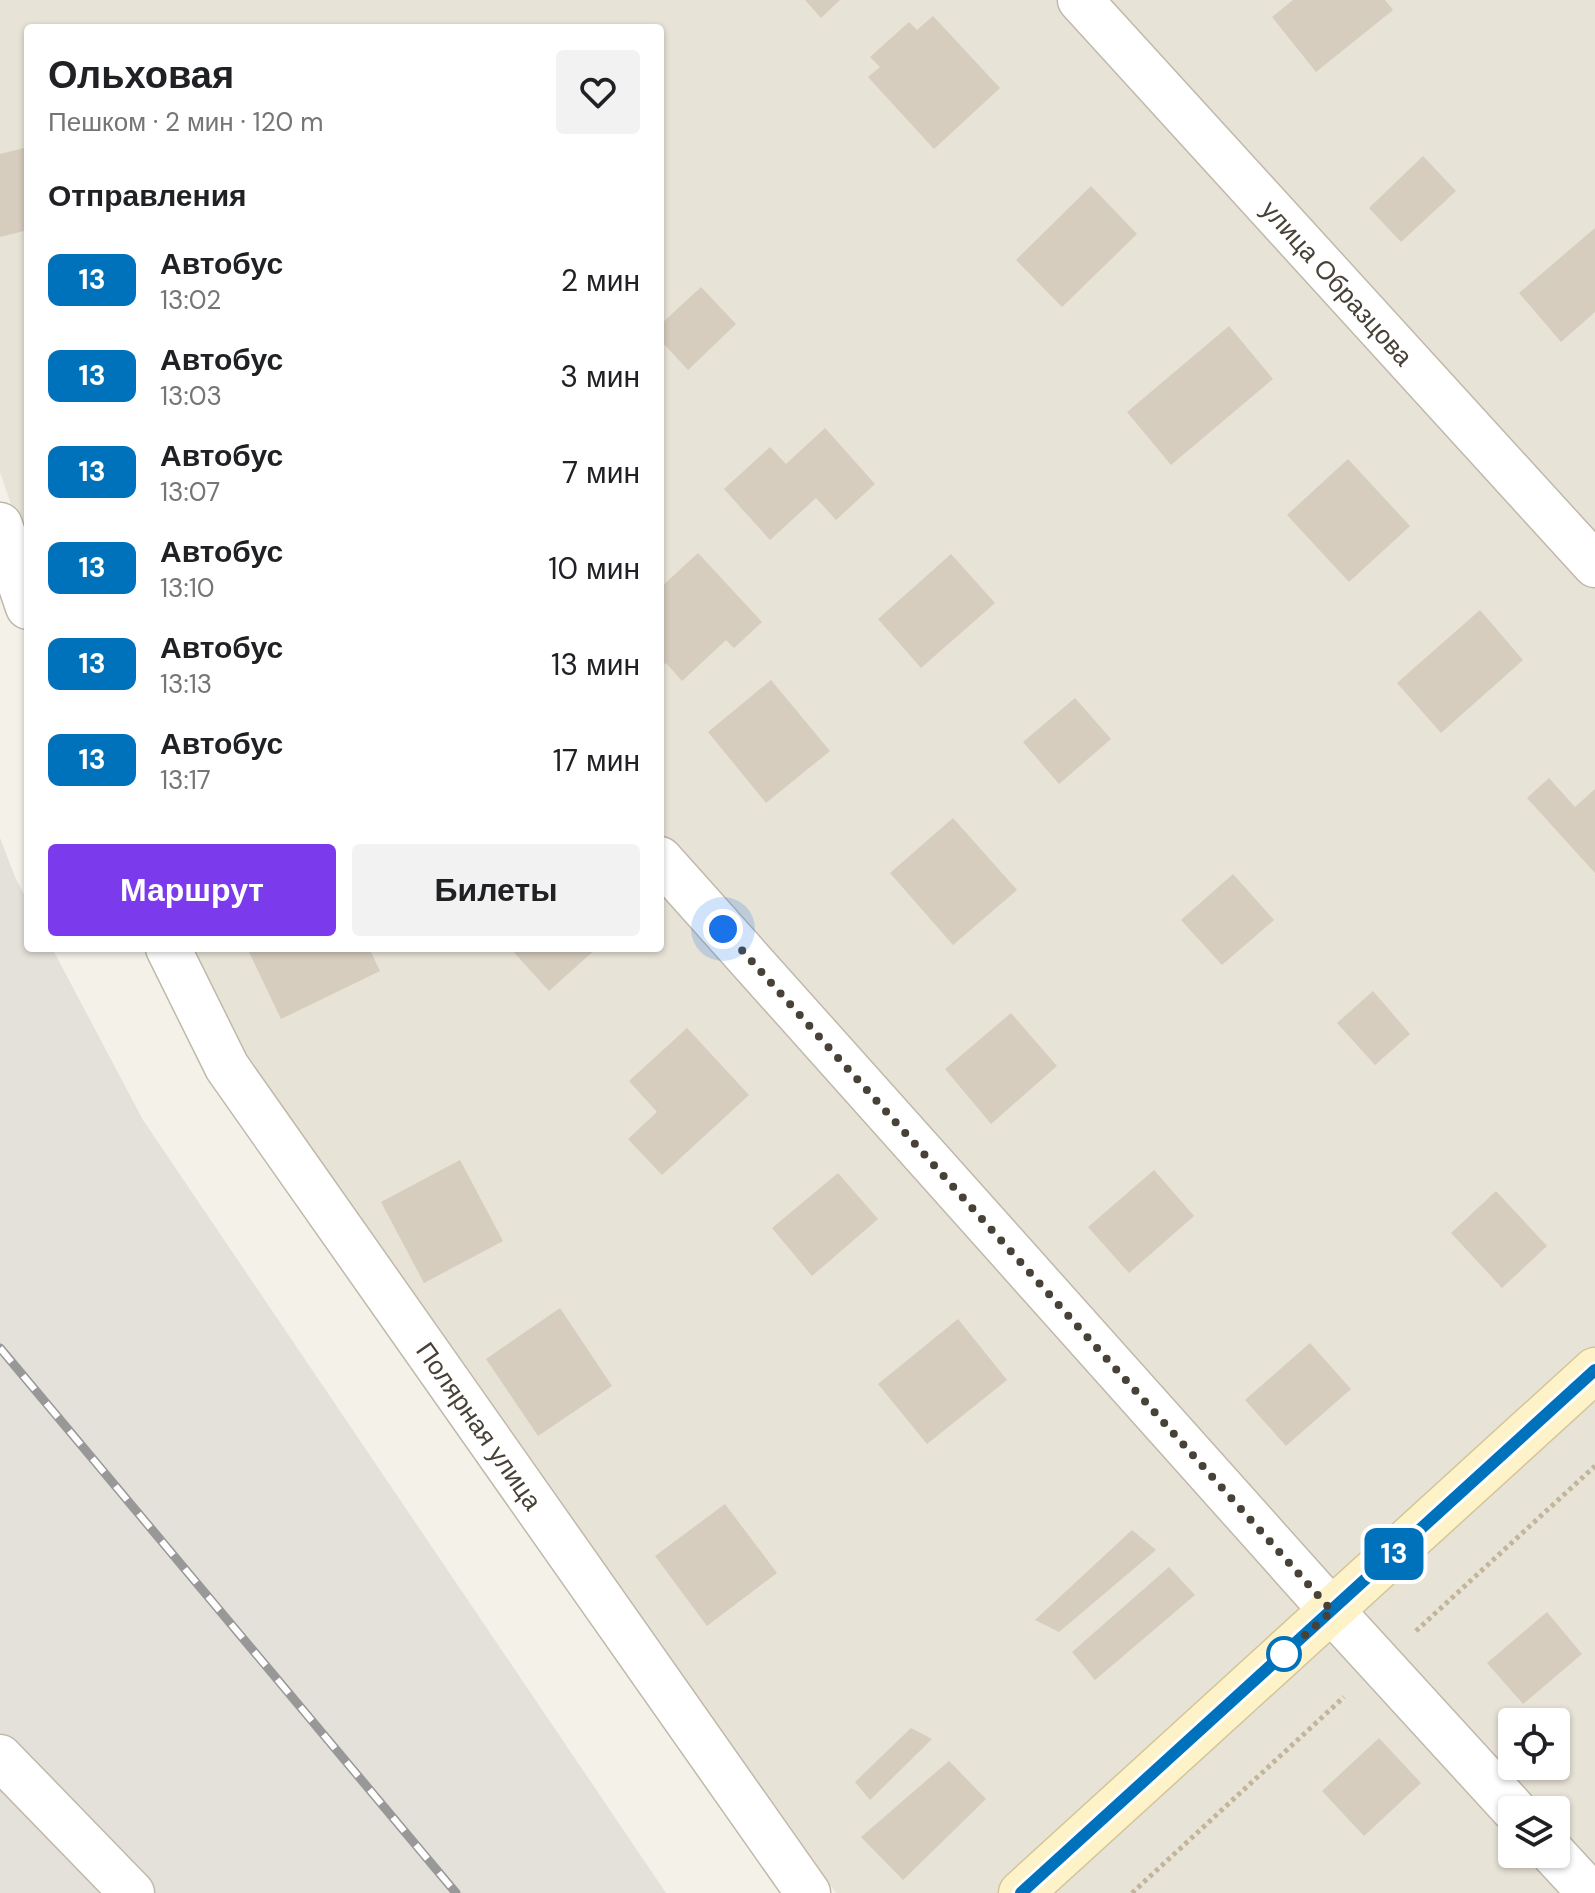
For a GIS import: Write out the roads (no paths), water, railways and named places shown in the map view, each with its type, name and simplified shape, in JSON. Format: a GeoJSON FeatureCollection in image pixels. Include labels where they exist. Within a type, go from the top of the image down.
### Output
{"type":"FeatureCollection","features":[{"type":"Feature","properties":{"kind":"street","name":"улица Образцова"},"geometry":{"type":"LineString","coordinates":[[1080,0],[1595,565]]}},
{"type":"Feature","properties":{"kind":"street"},"geometry":{"type":"LineString","coordinates":[[0,525],[24,593]]}},
{"type":"Feature","properties":{"kind":"street"},"geometry":{"type":"LineString","coordinates":[[664,863],[1501,1796]]}},
{"type":"Feature","properties":{"kind":"street","name":"Полярная улица"},"geometry":{"type":"LineString","coordinates":[[170,952],[227,1067],[808,1893]]}},
{"type":"Feature","properties":{"kind":"street"},"geometry":{"type":"LineString","coordinates":[[1021,1893],[1595,1370]]}},
{"type":"Feature","properties":{"kind":"street"},"geometry":{"type":"LineString","coordinates":[[0,1757],[132,1893]]}},
{"type":"Feature","properties":{"kind":"street"},"geometry":{"type":"LineString","coordinates":[[1567,1868],[1590,1893]]}},
{"type":"Feature","properties":{"kind":"railway"},"geometry":{"type":"LineString","coordinates":[[0,1348],[456,1893]]}}]}
